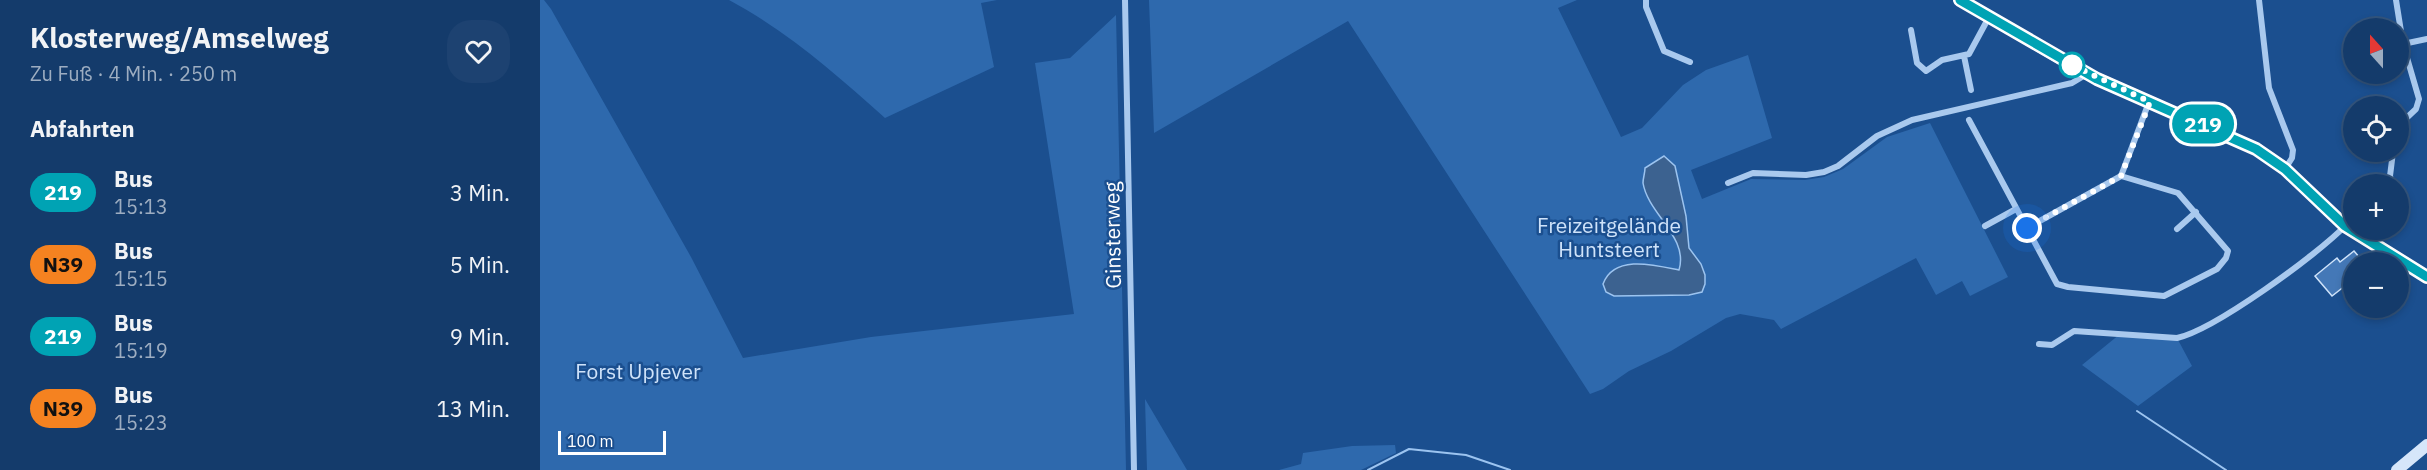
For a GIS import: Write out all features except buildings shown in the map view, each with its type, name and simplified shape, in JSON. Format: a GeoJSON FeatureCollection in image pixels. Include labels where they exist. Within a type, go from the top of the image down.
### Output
{"type":"FeatureCollection","features":[{"type":"Feature","properties":{"kind":"street","name":"Ginsterweg"},"geometry":{"type":"LineString","coordinates":[[1125,0],[1134,470]]}},
{"type":"Feature","properties":{"kind":"street"},"geometry":{"type":"LineString","coordinates":[[1646,0],[1646,7],[1664,51],[1690,62]]}},
{"type":"Feature","properties":{"kind":"street"},"geometry":{"type":"LineString","coordinates":[[1960,0],[2087,74],[2256,149],[2285,169],[2343,224]]}},
{"type":"Feature","properties":{"kind":"street"},"geometry":{"type":"LineString","coordinates":[[2259,0],[2269,88],[2293,150],[2292,158],[2285,169]]}},
{"type":"Feature","properties":{"kind":"street"},"geometry":{"type":"LineString","coordinates":[[2396,0],[2399,18]]}},
{"type":"Feature","properties":{"kind":"street"},"geometry":{"type":"LineString","coordinates":[[1911,30],[1917,63],[1926,71],[1942,60],[1969,54],[1990,17]]}},
{"type":"Feature","properties":{"kind":"street"},"geometry":{"type":"LineString","coordinates":[[2409,43],[2427,39]]}},
{"type":"Feature","properties":{"kind":"street"},"geometry":{"type":"LineString","coordinates":[[1964,56],[1971,90]]}},
{"type":"Feature","properties":{"kind":"street"},"geometry":{"type":"LineString","coordinates":[[2409,65],[2419,99],[2416,109],[2409,116]]}},
{"type":"Feature","properties":{"kind":"street"},"geometry":{"type":"LineString","coordinates":[[1728,183],[1753,173],[1806,175],[1824,172],[1838,166],[1877,136],[1912,120],[2072,83],[2087,74]]}},
{"type":"Feature","properties":{"kind":"street"},"geometry":{"type":"LineString","coordinates":[[2027,228],[2121,176],[2150,102]]}},
{"type":"Feature","properties":{"kind":"street"},"geometry":{"type":"LineString","coordinates":[[1969,120],[2057,284],[2164,296],[2217,269],[2226,258],[2228,251],[2224,243],[2178,193],[2121,176]]}},
{"type":"Feature","properties":{"kind":"street"},"geometry":{"type":"LineString","coordinates":[[1985,226],[2016,209]]}},
{"type":"Feature","properties":{"kind":"street"},"geometry":{"type":"LineString","coordinates":[[2177,229],[2196,212]]}},
{"type":"Feature","properties":{"kind":"street"},"geometry":{"type":"LineString","coordinates":[[2040,344],[2052,345],[2074,331],[2177,338],[2190,335],[2256,294],[2331,240],[2343,228]]}},
{"type":"Feature","properties":{"kind":"street"},"geometry":{"type":"LineString","coordinates":[[2377,240],[2427,277]]}},
{"type":"Feature","properties":{"kind":"street"},"geometry":{"type":"LineString","coordinates":[[2397,470],[2427,445]]}},
{"type":"Feature","properties":{"kind":"green space","name":"Forst Upjever"},"geometry":{"type":"Polygon","coordinates":[[[540,0],[544,0],[551,9],[691,257],[743,358],[871,337],[1074,314],[1035,63],[1070,58],[1116,15],[1126,470],[540,470],[540,0]]]}},
{"type":"Feature","properties":{"kind":"green space"},"geometry":{"type":"Polygon","coordinates":[[[729,0],[997,0],[981,3],[994,67],[885,118],[830,70],[791,40],[729,0]]]}},
{"type":"Feature","properties":{"kind":"green space","name":"Freizeitgelände Huntsteert"},"geometry":{"type":"Polygon","coordinates":[[[1149,0],[1577,0],[1558,8],[1621,137],[1642,128],[1683,85],[1706,70],[1748,55],[1772,138],[1691,170],[1702,199],[1751,179],[1805,180],[1824,177],[1843,169],[1887,137],[1930,123],[2008,277],[1970,296],[1962,281],[1936,295],[1916,258],[1781,329],[1774,320],[1740,314],[1726,318],[1671,351],[1629,371],[1603,389],[1590,394],[1348,21],[1154,133],[1149,0]]]}},
{"type":"Feature","properties":{"kind":"green space"},"geometry":{"type":"Polygon","coordinates":[[[2120,334],[2177,338],[2192,366],[2138,406],[2082,365],[2120,334]]]}},
{"type":"Feature","properties":{"kind":"green space"},"geometry":{"type":"Polygon","coordinates":[[[1145,399],[1187,470],[1147,470],[1145,399]]]}},
{"type":"Feature","properties":{"kind":"green space"},"geometry":{"type":"Polygon","coordinates":[[[1395,445],[1396,453],[1361,470],[1279,470],[1301,464],[1303,453],[1352,446],[1395,445]]]}},
{"type":"Feature","properties":{"kind":"shaded area"},"geometry":{"type":"Polygon","coordinates":[[[1664,156],[1675,166],[1686,216],[1689,248],[1701,264],[1705,284],[1702,292],[1689,295],[1614,296],[1606,292],[1603,284],[1616,268],[1647,264],[1679,270],[1681,258],[1678,247],[1652,205],[1643,183],[1645,168],[1664,156]]]}},
{"type":"Feature","properties":{"kind":"waterway"},"geometry":{"type":"LineString","coordinates":[[2137,411],[2226,470]]}},
{"type":"Feature","properties":{"kind":"waterway"},"geometry":{"type":"LineString","coordinates":[[1368,470],[1409,449],[1466,455],[1510,470]]}},
{"type":"Feature","properties":{"kind":"bus line","name":"219"},"geometry":{"type":"LineString","coordinates":[[1960,0],[2087,74],[2256,149],[2285,169],[2345,226],[2427,277]]}},
{"type":"Feature","properties":{"kind":"route"},"geometry":{"type":"LineString","coordinates":[[2027,228],[2121,176],[2150,102],[2097,79],[2072,65]]}}]}
